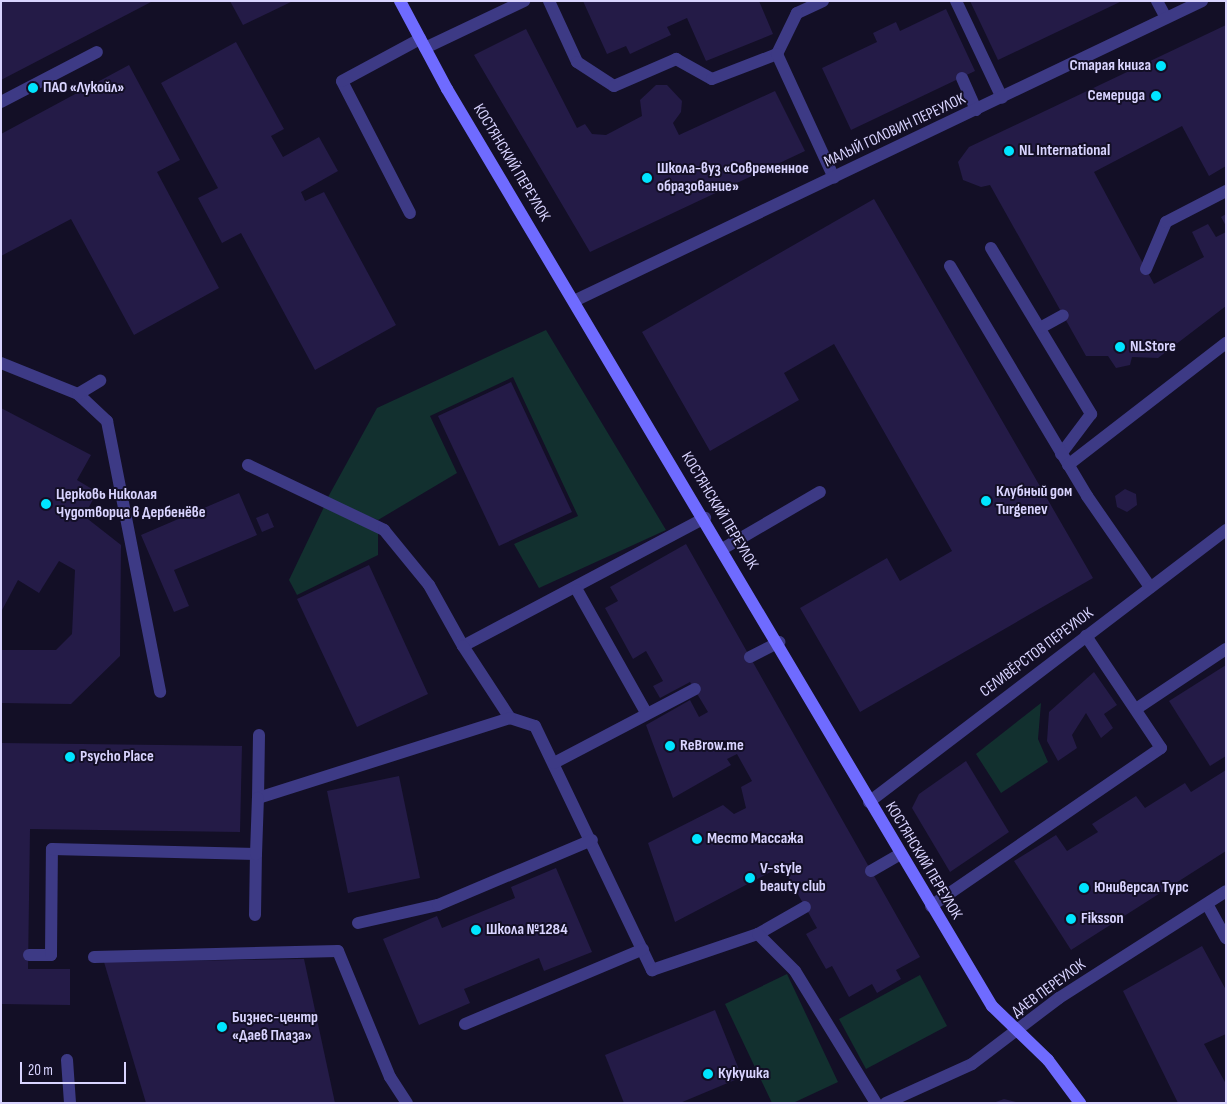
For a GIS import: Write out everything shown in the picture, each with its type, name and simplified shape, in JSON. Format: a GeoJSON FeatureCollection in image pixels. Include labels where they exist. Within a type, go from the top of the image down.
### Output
{"type":"FeatureCollection","features":[{"type":"Feature","properties":{"kind":"street","name":"КОСТЯНСКИЙ ПЕРЕУЛОК"},"geometry":{"type":"LineString","coordinates":[[400,1],[422,43],[574,301],[724,548],[869,802],[992,1006],[1048,1060],[1080,1103]]}},
{"type":"Feature","properties":{"kind":"street"},"geometry":{"type":"LineString","coordinates":[[410,213],[342,81],[422,43],[524,1]]}},
{"type":"Feature","properties":{"kind":"street"},"geometry":{"type":"LineString","coordinates":[[549,1],[577,62],[614,86],[676,59],[712,79],[777,54],[798,13],[823,1]]}},
{"type":"Feature","properties":{"kind":"street"},"geometry":{"type":"LineString","coordinates":[[956,1],[1002,98]]}},
{"type":"Feature","properties":{"kind":"street"},"geometry":{"type":"LineString","coordinates":[[1156,1],[1166,18]]}},
{"type":"Feature","properties":{"kind":"street","name":"МАЛЫЙ ГОЛОВИН ПЕРЕУЛОК"},"geometry":{"type":"LineString","coordinates":[[574,301],[1202,1]]}},
{"type":"Feature","properties":{"kind":"street"},"geometry":{"type":"LineString","coordinates":[[1,102],[97,52]]}},
{"type":"Feature","properties":{"kind":"street"},"geometry":{"type":"LineString","coordinates":[[777,54],[834,178]]}},
{"type":"Feature","properties":{"kind":"street"},"geometry":{"type":"LineString","coordinates":[[962,78],[976,110]]}},
{"type":"Feature","properties":{"kind":"street"},"geometry":{"type":"LineString","coordinates":[[1146,269],[1166,222],[1226,191]]}},
{"type":"Feature","properties":{"kind":"street"},"geometry":{"type":"LineString","coordinates":[[991,248],[1092,414],[1061,454]]}},
{"type":"Feature","properties":{"kind":"street"},"geometry":{"type":"LineString","coordinates":[[950,266],[1061,454],[1150,587]]}},
{"type":"Feature","properties":{"kind":"street"},"geometry":{"type":"LineString","coordinates":[[1040,328],[1063,315]]}},
{"type":"Feature","properties":{"kind":"street"},"geometry":{"type":"LineString","coordinates":[[1068,465],[1226,342]]}},
{"type":"Feature","properties":{"kind":"street"},"geometry":{"type":"LineString","coordinates":[[1,363],[78,394],[107,421],[160,692]]}},
{"type":"Feature","properties":{"kind":"street"},"geometry":{"type":"LineString","coordinates":[[78,394],[100,381]]}},
{"type":"Feature","properties":{"kind":"street"},"geometry":{"type":"LineString","coordinates":[[248,465],[384,530],[429,586],[463,646],[510,718]]}},
{"type":"Feature","properties":{"kind":"street"},"geometry":{"type":"LineString","coordinates":[[724,548],[820,492]]}},
{"type":"Feature","properties":{"kind":"street"},"geometry":{"type":"LineString","coordinates":[[463,646],[577,590],[705,518]]}},
{"type":"Feature","properties":{"kind":"street","name":"СЕЛИВЁРСТОВ ПЕРЕУЛОК"},"geometry":{"type":"LineString","coordinates":[[869,802],[1226,530]]}},
{"type":"Feature","properties":{"kind":"street"},"geometry":{"type":"LineString","coordinates":[[577,590],[647,714]]}},
{"type":"Feature","properties":{"kind":"street"},"geometry":{"type":"LineString","coordinates":[[931,906],[1162,748],[1086,636]]}},
{"type":"Feature","properties":{"kind":"street"},"geometry":{"type":"LineString","coordinates":[[750,657],[779,642]]}},
{"type":"Feature","properties":{"kind":"street"},"geometry":{"type":"LineString","coordinates":[[1136,709],[1226,650]]}},
{"type":"Feature","properties":{"kind":"street"},"geometry":{"type":"LineString","coordinates":[[554,763],[695,689]]}},
{"type":"Feature","properties":{"kind":"street"},"geometry":{"type":"LineString","coordinates":[[258,798],[510,718],[535,726],[592,840],[652,970],[758,934],[805,907]]}},
{"type":"Feature","properties":{"kind":"street"},"geometry":{"type":"LineString","coordinates":[[255,915],[259,735]]}},
{"type":"Feature","properties":{"kind":"street"},"geometry":{"type":"LineString","coordinates":[[358,923],[438,905],[592,840]]}},
{"type":"Feature","properties":{"kind":"street"},"geometry":{"type":"LineString","coordinates":[[29,955],[51,956],[52,849],[256,854]]}},
{"type":"Feature","properties":{"kind":"street"},"geometry":{"type":"LineString","coordinates":[[871,871],[900,854]]}},
{"type":"Feature","properties":{"kind":"street","name":"ДАЕВ ПЕРЕУЛОК"},"geometry":{"type":"LineString","coordinates":[[886,1103],[972,1064],[1017,1032],[1059,998],[1226,891]]}},
{"type":"Feature","properties":{"kind":"street"},"geometry":{"type":"LineString","coordinates":[[1207,904],[1226,938]]}},
{"type":"Feature","properties":{"kind":"street"},"geometry":{"type":"LineString","coordinates":[[758,934],[795,971],[876,1103]]}},
{"type":"Feature","properties":{"kind":"street"},"geometry":{"type":"LineString","coordinates":[[465,1024],[643,949]]}},
{"type":"Feature","properties":{"kind":"street"},"geometry":{"type":"LineString","coordinates":[[94,958],[338,951],[390,1077],[407,1103]]}},
{"type":"Feature","properties":{"kind":"street"},"geometry":{"type":"LineString","coordinates":[[68,1060],[70,1103]]}},
{"type":"Feature","properties":{"kind":"green space"},"geometry":{"type":"Polygon","coordinates":[[[546,330],[666,530],[539,588],[514,544],[578,516],[513,377],[430,416],[457,473],[378,520],[327,499],[377,408],[546,330]]]}},
{"type":"Feature","properties":{"kind":"green space"},"geometry":{"type":"Polygon","coordinates":[[[324,507],[378,533],[378,555],[297,595],[289,580],[324,507]]]}},
{"type":"Feature","properties":{"kind":"green space"},"geometry":{"type":"Polygon","coordinates":[[[1041,703],[1038,739],[1048,762],[1001,793],[976,754],[1041,703]]]}},
{"type":"Feature","properties":{"kind":"green space"},"geometry":{"type":"Polygon","coordinates":[[[787,974],[838,1082],[793,1103],[772,1103],[725,1004],[787,974]]]}},
{"type":"Feature","properties":{"kind":"green space"},"geometry":{"type":"Polygon","coordinates":[[[920,975],[947,1026],[866,1069],[839,1019],[920,975]]]}},
{"type":"Feature","properties":{"kind":"building"},"geometry":{"type":"Polygon","coordinates":[[[1,1],[153,1],[1,80],[1,1]]]}},
{"type":"Feature","properties":{"kind":"building"},"geometry":{"type":"Polygon","coordinates":[[[230,1],[293,1],[243,25],[230,1]]]}},
{"type":"Feature","properties":{"kind":"building"},"geometry":{"type":"Polygon","coordinates":[[[583,1],[759,1],[773,34],[706,61],[687,18],[667,27],[671,35],[630,54],[626,46],[607,54],[583,1]]]}},
{"type":"Feature","properties":{"kind":"building"},"geometry":{"type":"Polygon","coordinates":[[[970,1],[1122,1],[998,60],[970,1]]]}},
{"type":"Feature","properties":{"kind":"building"},"geometry":{"type":"Polygon","coordinates":[[[946,9],[975,71],[851,130],[822,68],[877,42],[873,33],[896,22],[900,31],[946,9]]]}},
{"type":"Feature","properties":{"kind":"building"},"geometry":{"type":"Polygon","coordinates":[[[1226,25],[1226,166],[1209,176],[1182,126],[1094,172],[1154,284],[1204,257],[1192,232],[1208,224],[1216,237],[1226,232],[1226,306],[1158,358],[1132,357],[1130,365],[1116,368],[1108,356],[1086,356],[990,185],[981,187],[963,180],[958,162],[969,147],[1226,25]]]}},
{"type":"Feature","properties":{"kind":"building","name":"Школа-вуз «Современное образование»"},"geometry":{"type":"Polygon","coordinates":[[[526,29],[577,128],[585,124],[592,134],[606,135],[642,116],[640,100],[656,85],[667,85],[682,101],[681,112],[673,123],[679,135],[775,91],[805,151],[590,252],[474,55],[526,29]]]}},
{"type":"Feature","properties":{"kind":"building"},"geometry":{"type":"Polygon","coordinates":[[[236,42],[284,129],[271,136],[283,157],[319,137],[338,171],[301,192],[305,201],[324,192],[396,325],[315,370],[241,233],[222,243],[198,198],[218,188],[161,83],[236,42]]]}},
{"type":"Feature","properties":{"kind":"building"},"geometry":{"type":"Polygon","coordinates":[[[129,65],[180,160],[157,172],[219,288],[134,335],[71,219],[1,256],[1,134],[129,65]]]}},
{"type":"Feature","properties":{"kind":"building","name":"Клубный дом Turgenev"},"geometry":{"type":"Polygon","coordinates":[[[874,199],[1093,578],[860,712],[800,608],[887,558],[900,581],[952,551],[834,344],[784,373],[799,400],[710,451],[642,332],[874,199]]]}},
{"type":"Feature","properties":{"kind":"building"},"geometry":{"type":"Polygon","coordinates":[[[1226,214],[1226,226],[1221,217],[1226,214]]]}},
{"type":"Feature","properties":{"kind":"building"},"geometry":{"type":"Polygon","coordinates":[[[511,382],[572,512],[499,546],[438,416],[511,382]]]}},
{"type":"Feature","properties":{"kind":"building"},"geometry":{"type":"Polygon","coordinates":[[[1,408],[91,455],[77,480],[97,492],[84,516],[121,545],[120,656],[71,704],[1,703],[1,650],[56,650],[72,634],[75,570],[59,561],[39,593],[18,580],[1,612],[1,408]]]}},
{"type":"Feature","properties":{"kind":"building"},"geometry":{"type":"Polygon","coordinates":[[[1125,489],[1136,494],[1137,505],[1127,512],[1117,507],[1115,496],[1125,489]]]}},
{"type":"Feature","properties":{"kind":"building"},"geometry":{"type":"Polygon","coordinates":[[[239,493],[257,535],[174,570],[189,606],[174,612],[141,535],[239,493]]]}},
{"type":"Feature","properties":{"kind":"building"},"geometry":{"type":"Polygon","coordinates":[[[268,513],[274,527],[262,532],[256,518],[268,513]]]}},
{"type":"Feature","properties":{"kind":"building"},"geometry":{"type":"Polygon","coordinates":[[[686,544],[920,957],[896,970],[901,979],[877,993],[872,984],[849,997],[832,966],[826,969],[806,934],[817,928],[782,866],[675,922],[648,843],[723,805],[734,814],[746,808],[741,787],[752,781],[737,754],[727,759],[731,765],[673,798],[646,725],[690,700],[699,717],[708,712],[690,682],[660,698],[653,686],[663,681],[646,651],[633,659],[605,608],[618,601],[610,587],[686,544]]]}},
{"type":"Feature","properties":{"kind":"building"},"geometry":{"type":"Polygon","coordinates":[[[369,565],[428,694],[357,727],[297,599],[369,565]]]}},
{"type":"Feature","properties":{"kind":"building"},"geometry":{"type":"Polygon","coordinates":[[[1226,665],[1226,756],[1210,766],[1169,701],[1226,665]]]}},
{"type":"Feature","properties":{"kind":"building"},"geometry":{"type":"Polygon","coordinates":[[[1094,672],[1117,705],[1104,714],[1113,728],[1101,738],[1086,713],[1072,735],[1077,748],[1058,761],[1047,741],[1049,712],[1094,672]]]}},
{"type":"Feature","properties":{"kind":"building"},"geometry":{"type":"Polygon","coordinates":[[[1,743],[242,746],[240,832],[30,829],[28,969],[70,969],[70,1005],[1,1004],[1,743]]]}},
{"type":"Feature","properties":{"kind":"building"},"geometry":{"type":"Polygon","coordinates":[[[966,761],[1009,832],[950,872],[912,808],[919,794],[966,761]]]}},
{"type":"Feature","properties":{"kind":"building"},"geometry":{"type":"Polygon","coordinates":[[[1226,770],[1226,851],[1071,950],[1014,861],[1056,835],[1067,851],[1098,832],[1092,824],[1136,796],[1145,808],[1185,783],[1191,792],[1226,770]]]}},
{"type":"Feature","properties":{"kind":"building"},"geometry":{"type":"Polygon","coordinates":[[[399,776],[420,878],[348,893],[327,791],[399,776]]]}},
{"type":"Feature","properties":{"kind":"building"},"geometry":{"type":"Polygon","coordinates":[[[556,868],[592,952],[544,971],[539,958],[464,989],[470,1003],[419,1025],[383,939],[437,916],[442,928],[515,898],[511,887],[556,868]]]}},
{"type":"Feature","properties":{"kind":"building"},"geometry":{"type":"Polygon","coordinates":[[[1202,946],[1226,990],[1226,1034],[1204,1044],[1226,1084],[1226,1103],[1178,1103],[1123,991],[1202,946]]]}},
{"type":"Feature","properties":{"kind":"building","name":"Бизнес-центр «Даев Плаза»"},"geometry":{"type":"Polygon","coordinates":[[[304,959],[335,1103],[146,1103],[104,962],[304,959]]]}},
{"type":"Feature","properties":{"kind":"building"},"geometry":{"type":"Polygon","coordinates":[[[715,1010],[742,1077],[680,1103],[624,1103],[605,1055],[715,1010]]]}},
{"type":"Feature","properties":{"kind":"building"},"geometry":{"type":"Polygon","coordinates":[[[1004,1099],[1016,1102],[1016,1103],[993,1103],[1004,1099]]]}},
{"type":"Feature","properties":{"kind":"place","name":"Старая книга"},"geometry":{"type":"Point","coordinates":[1161,66]}},
{"type":"Feature","properties":{"kind":"place","name":"ПАО «Лукойл»"},"geometry":{"type":"Point","coordinates":[33,88]}},
{"type":"Feature","properties":{"kind":"place","name":"Семерида"},"geometry":{"type":"Point","coordinates":[1156,96]}},
{"type":"Feature","properties":{"kind":"place","name":"NL International"},"geometry":{"type":"Point","coordinates":[1009,151]}},
{"type":"Feature","properties":{"kind":"place","name":"Школа-вуз «Современное образование»"},"geometry":{"type":"Point","coordinates":[647,178]}},
{"type":"Feature","properties":{"kind":"place","name":"NLStore"},"geometry":{"type":"Point","coordinates":[1120,347]}},
{"type":"Feature","properties":{"kind":"place","name":"Клубный дом Turgenev"},"geometry":{"type":"Point","coordinates":[986,501]}},
{"type":"Feature","properties":{"kind":"place","name":"Церковь Николая Чудотворца в Дербенёве"},"geometry":{"type":"Point","coordinates":[46,504]}},
{"type":"Feature","properties":{"kind":"place","name":"ReBrow.me"},"geometry":{"type":"Point","coordinates":[670,746]}},
{"type":"Feature","properties":{"kind":"place","name":"Psycho Place"},"geometry":{"type":"Point","coordinates":[70,757]}},
{"type":"Feature","properties":{"kind":"place","name":"Место Массажа"},"geometry":{"type":"Point","coordinates":[697,839]}},
{"type":"Feature","properties":{"kind":"place","name":"V-style beauty club"},"geometry":{"type":"Point","coordinates":[750,878]}},
{"type":"Feature","properties":{"kind":"place","name":"Юниверсал Турс"},"geometry":{"type":"Point","coordinates":[1084,888]}},
{"type":"Feature","properties":{"kind":"place","name":"Fiksson"},"geometry":{"type":"Point","coordinates":[1071,919]}},
{"type":"Feature","properties":{"kind":"place","name":"Школа №1284"},"geometry":{"type":"Point","coordinates":[476,930]}},
{"type":"Feature","properties":{"kind":"place","name":"Бизнес-центр «Даев Плаза»"},"geometry":{"type":"Point","coordinates":[222,1027]}},
{"type":"Feature","properties":{"kind":"place","name":"Кукушка"},"geometry":{"type":"Point","coordinates":[708,1074]}}]}
